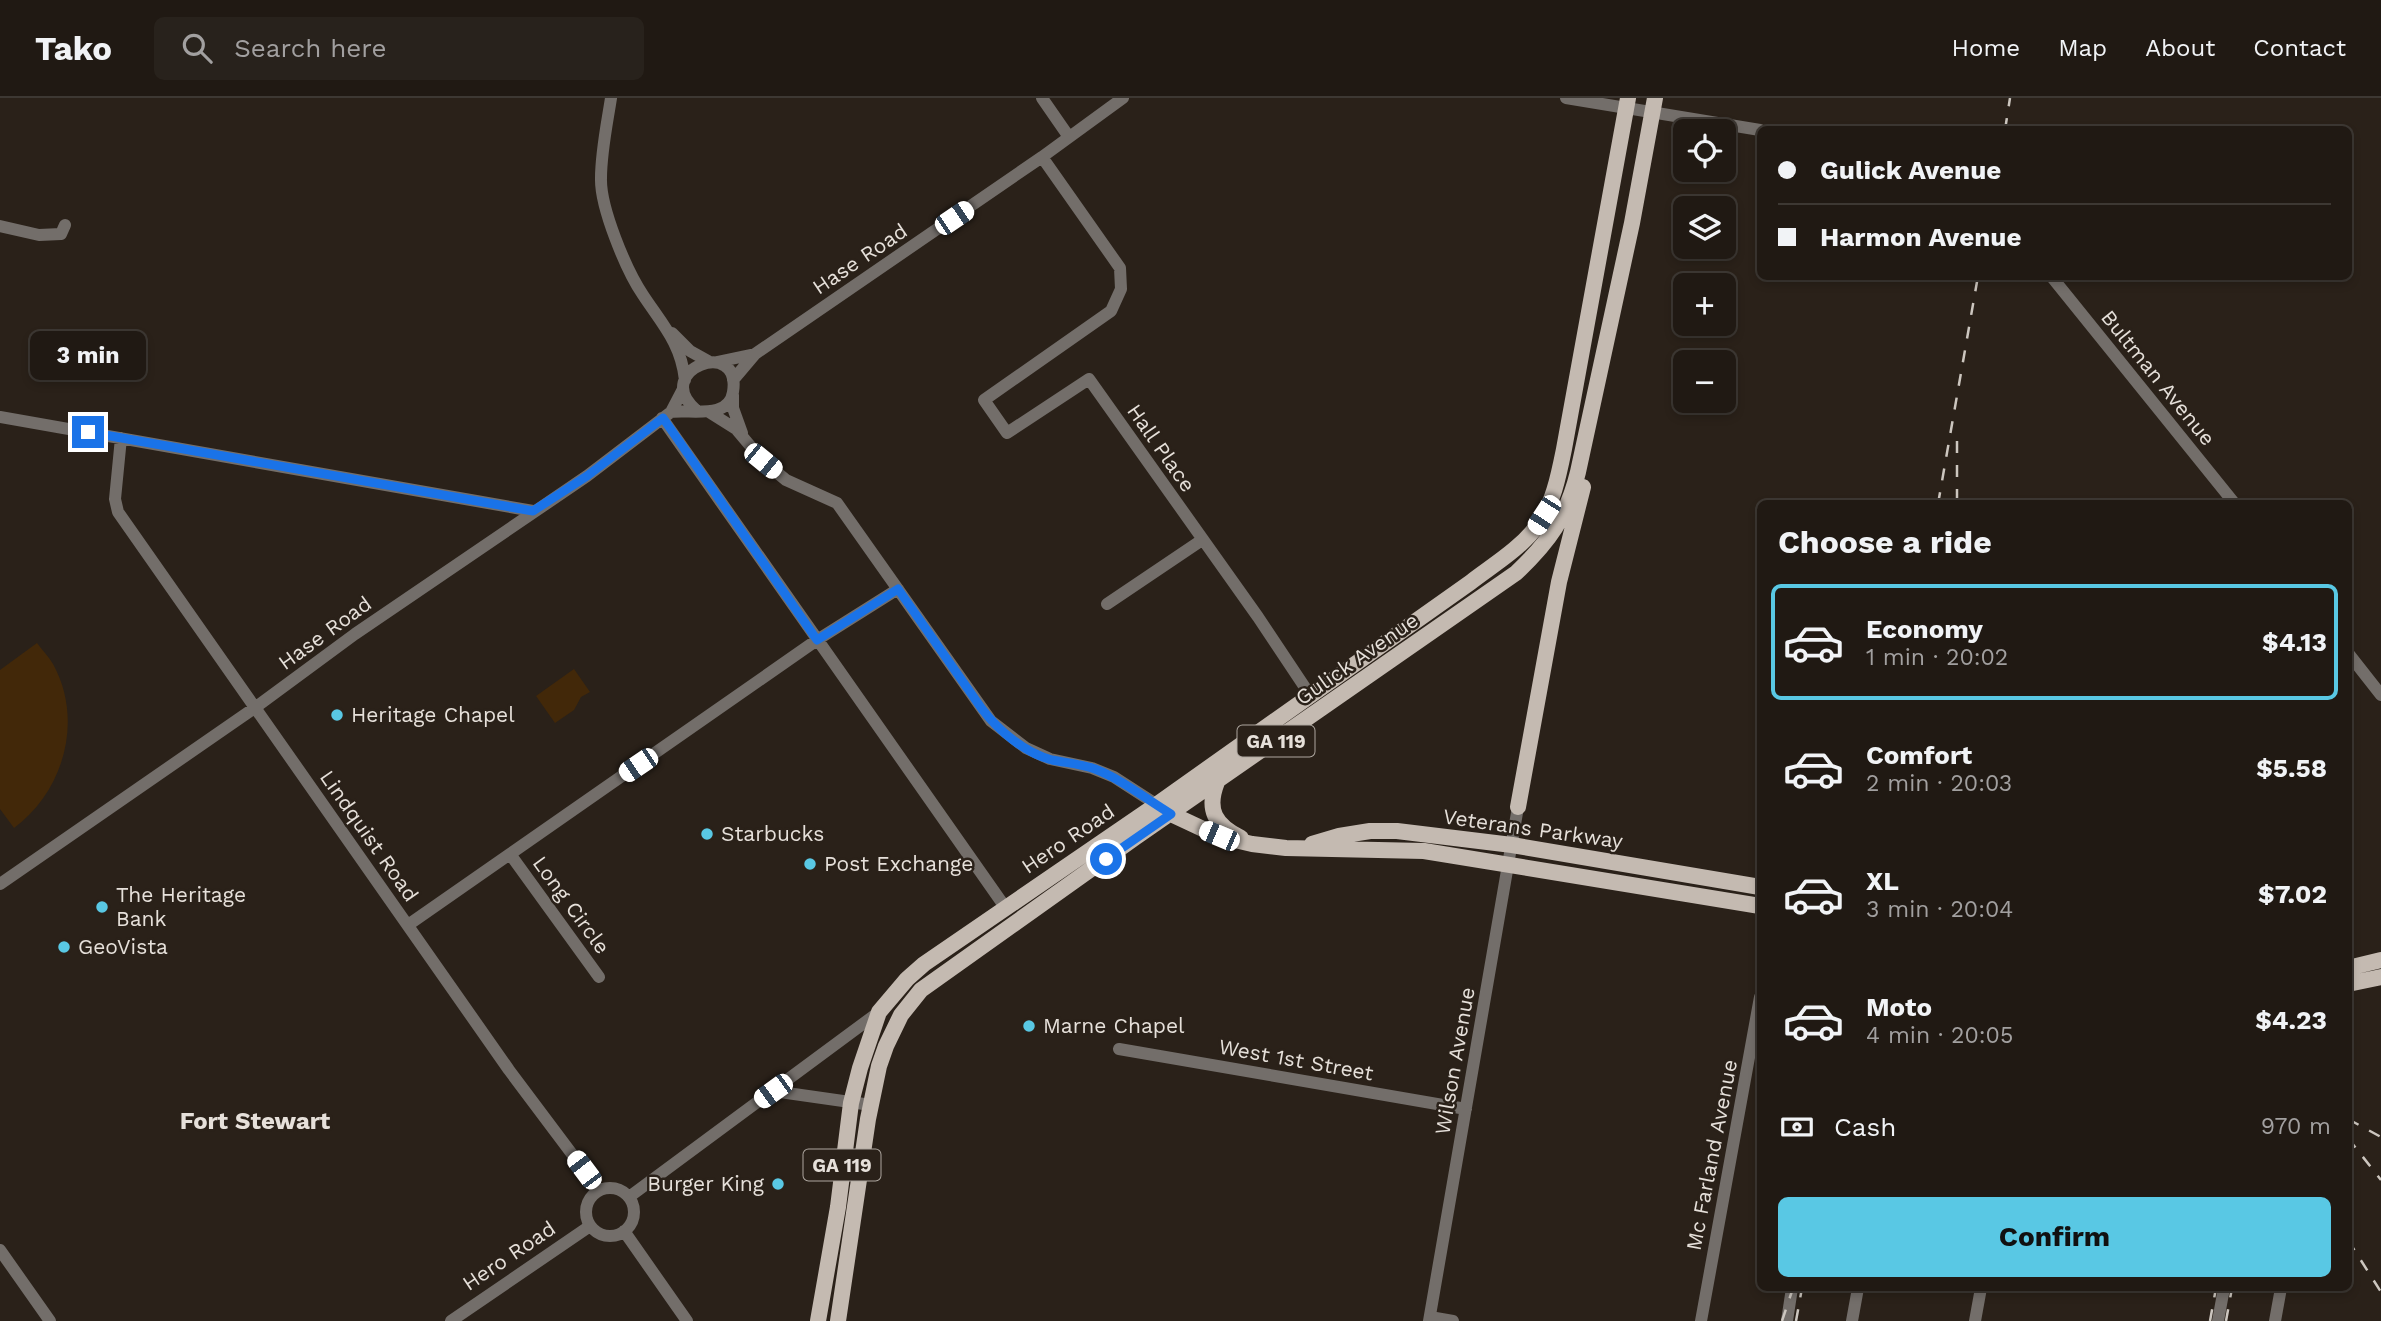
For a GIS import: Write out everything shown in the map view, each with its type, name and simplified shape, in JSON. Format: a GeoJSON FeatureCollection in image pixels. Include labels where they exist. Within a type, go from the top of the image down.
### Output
{"type":"FeatureCollection","features":[{"type":"Feature","properties":{"kind":"main road","name":"Hero Road"},"geometry":{"type":"LineString","coordinates":[[879,1012],[906,979],[924,964],[1156,805],[1511,552],[1536,527],[1549,503],[1564,449],[1626,104]]}},
{"type":"Feature","properties":{"kind":"main road","name":"Gulick Avenue"},"geometry":{"type":"LineString","coordinates":[[838,1321],[871,1105],[886,1046],[901,1015],[921,990],[1497,586],[1538,552],[1558,526],[1572,498],[1632,223],[1653,106]]}},
{"type":"Feature","properties":{"kind":"main road"},"geometry":{"type":"LineString","coordinates":[[1518,807],[1559,582],[1582,495],[1595,418],[1597,387]]}},
{"type":"Feature","properties":{"kind":"main road"},"geometry":{"type":"LineString","coordinates":[[1217,782],[1210,803],[1215,818],[1230,833],[1252,844]]}},
{"type":"Feature","properties":{"kind":"main road","name":"Veterans Parkway"},"geometry":{"type":"LineString","coordinates":[[1171,814],[1219,836],[1252,844],[1424,851],[1757,905]]}},
{"type":"Feature","properties":{"kind":"main road","name":"Veterans Parkway"},"geometry":{"type":"LineString","coordinates":[[1299,848],[1339,836],[1370,831],[1397,831],[1513,845],[1757,886]]}},
{"type":"Feature","properties":{"kind":"main road"},"geometry":{"type":"LineString","coordinates":[[2352,967],[2381,960]]}},
{"type":"Feature","properties":{"kind":"main road"},"geometry":{"type":"LineString","coordinates":[[2352,983],[2381,977]]}},
{"type":"Feature","properties":{"kind":"main road","name":"GA 119"},"geometry":{"type":"LineString","coordinates":[[818,1321],[838,1207],[851,1103],[879,1012]]}},
{"type":"Feature","properties":{"kind":"street"},"geometry":{"type":"LineString","coordinates":[[611,98],[601,180],[604,205],[631,274],[669,331],[681,360],[684,396],[702,411],[728,422],[763,461],[786,480],[837,503],[982,709],[1008,736],[1050,759],[1092,768],[1114,778],[1171,814]]}},
{"type":"Feature","properties":{"kind":"street"},"geometry":{"type":"LineString","coordinates":[[1042,98],[1069,137]]}},
{"type":"Feature","properties":{"kind":"street","name":"Hase Road"},"geometry":{"type":"LineString","coordinates":[[755,354],[1042,157],[1123,98]]}},
{"type":"Feature","properties":{"kind":"street"},"geometry":{"type":"LineString","coordinates":[[1566,98],[1653,106],[1757,129]]}},
{"type":"Feature","properties":{"kind":"street","name":"Hall Place"},"geometry":{"type":"LineString","coordinates":[[1042,157],[1120,268],[1121,289],[1111,311],[984,400],[1007,433],[1088,379],[1258,617],[1310,695]]}},
{"type":"Feature","properties":{"kind":"street"},"geometry":{"type":"LineString","coordinates":[[0,226],[39,235],[61,234],[65,225]]}},
{"type":"Feature","properties":{"kind":"street","name":"Bultman Avenue"},"geometry":{"type":"LineString","coordinates":[[2054,280],[2232,500]]}},
{"type":"Feature","properties":{"kind":"street"},"geometry":{"type":"LineString","coordinates":[[669,331],[690,351],[729,372],[733,380],[733,408],[743,436]]}},
{"type":"Feature","properties":{"kind":"street"},"geometry":{"type":"LineString","coordinates":[[667,415],[695,366],[755,354]]}},
{"type":"Feature","properties":{"kind":"street"},"geometry":{"type":"LineString","coordinates":[[733,380],[755,354]]}},
{"type":"Feature","properties":{"kind":"street"},"geometry":{"type":"LineString","coordinates":[[667,415],[723,406],[733,395]]}},
{"type":"Feature","properties":{"kind":"street"},"geometry":{"type":"LineString","coordinates":[[667,415],[817,640],[1005,907]]}},
{"type":"Feature","properties":{"kind":"street","name":"Hase Road"},"geometry":{"type":"LineString","coordinates":[[0,884],[256,707],[355,634],[587,476],[667,415]]}},
{"type":"Feature","properties":{"kind":"street"},"geometry":{"type":"LineString","coordinates":[[0,417],[533,511]]}},
{"type":"Feature","properties":{"kind":"street","name":"Lindquist Road"},"geometry":{"type":"LineString","coordinates":[[121,438],[115,499],[118,512],[125,523],[509,1070],[599,1189]]}},
{"type":"Feature","properties":{"kind":"street"},"geometry":{"type":"LineString","coordinates":[[1107,604],[1202,540]]}},
{"type":"Feature","properties":{"kind":"street"},"geometry":{"type":"LineString","coordinates":[[510,854],[817,640],[898,589]]}},
{"type":"Feature","properties":{"kind":"street"},"geometry":{"type":"LineString","coordinates":[[2352,658],[2381,695]]}},
{"type":"Feature","properties":{"kind":"street","name":"Wilson Avenue"},"geometry":{"type":"LineString","coordinates":[[1429,1319],[1518,807]]}},
{"type":"Feature","properties":{"kind":"street","name":"Long Circle"},"geometry":{"type":"LineString","coordinates":[[408,925],[510,854],[599,977]]}},
{"type":"Feature","properties":{"kind":"street"},"geometry":{"type":"LineString","coordinates":[[629,1197],[879,1012]]}},
{"type":"Feature","properties":{"kind":"street","name":"Mc Farland Avenue"},"geometry":{"type":"LineString","coordinates":[[1701,1321],[1757,1013]]}},
{"type":"Feature","properties":{"kind":"street","name":"West 1st Street"},"geometry":{"type":"LineString","coordinates":[[1119,1049],[1466,1109]]}},
{"type":"Feature","properties":{"kind":"street"},"geometry":{"type":"LineString","coordinates":[[773,1091],[871,1105]]}},
{"type":"Feature","properties":{"kind":"street"},"geometry":{"type":"LineString","coordinates":[[616,1188],[629,1197],[635,1210],[632,1222],[624,1231],[616,1236],[606,1236],[597,1233],[590,1226],[586,1206],[591,1196],[599,1189],[616,1188]]}},
{"type":"Feature","properties":{"kind":"street","name":"Hero Road"},"geometry":{"type":"LineString","coordinates":[[451,1321],[590,1226]]}},
{"type":"Feature","properties":{"kind":"street"},"geometry":{"type":"LineString","coordinates":[[624,1231],[687,1321]]}},
{"type":"Feature","properties":{"kind":"street"},"geometry":{"type":"LineString","coordinates":[[0,1250],[50,1321]]}},
{"type":"Feature","properties":{"kind":"street"},"geometry":{"type":"LineString","coordinates":[[1787,1321],[1792,1291]]}},
{"type":"Feature","properties":{"kind":"street"},"geometry":{"type":"LineString","coordinates":[[1852,1321],[1857,1291]]}},
{"type":"Feature","properties":{"kind":"street"},"geometry":{"type":"LineString","coordinates":[[1975,1321],[1980,1291]]}},
{"type":"Feature","properties":{"kind":"street"},"geometry":{"type":"LineString","coordinates":[[2218,1321],[2223,1291]]}},
{"type":"Feature","properties":{"kind":"street"},"geometry":{"type":"LineString","coordinates":[[2276,1319],[2281,1291]]}},
{"type":"Feature","properties":{"kind":"street"},"geometry":{"type":"LineString","coordinates":[[1429,1319],[1453,1321]]}},
{"type":"Feature","properties":{"kind":"shaded area"},"geometry":{"type":"Polygon","coordinates":[[[37,643],[53,664],[62,686],[67,708],[67,731],[64,753],[46,795],[14,828],[0,809],[0,670],[37,643]]]}},
{"type":"Feature","properties":{"kind":"shaded area"},"geometry":{"type":"Polygon","coordinates":[[[574,669],[590,692],[581,697],[574,710],[555,723],[536,696],[574,669]]]}},
{"type":"Feature","properties":{"kind":"railway"},"geometry":{"type":"LineString","coordinates":[[2006,126],[2010,98]]}},
{"type":"Feature","properties":{"kind":"railway"},"geometry":{"type":"LineString","coordinates":[[1939,500],[1977,280]]}},
{"type":"Feature","properties":{"kind":"railway"},"geometry":{"type":"LineString","coordinates":[[1957,441],[1957,500]]}},
{"type":"Feature","properties":{"kind":"railway"},"geometry":{"type":"LineString","coordinates":[[2352,1121],[2381,1137]]}},
{"type":"Feature","properties":{"kind":"railway"},"geometry":{"type":"LineString","coordinates":[[2352,1143],[2381,1180]]}},
{"type":"Feature","properties":{"kind":"railway"},"geometry":{"type":"LineString","coordinates":[[2352,1246],[2381,1292]]}},
{"type":"Feature","properties":{"kind":"railway"},"geometry":{"type":"LineString","coordinates":[[1782,1321],[1792,1291]]}},
{"type":"Feature","properties":{"kind":"railway"},"geometry":{"type":"LineString","coordinates":[[1796,1321],[1801,1291]]}},
{"type":"Feature","properties":{"kind":"railway"},"geometry":{"type":"LineString","coordinates":[[2210,1321],[2215,1291]]}},
{"type":"Feature","properties":{"kind":"railway"},"geometry":{"type":"LineString","coordinates":[[2226,1321],[2231,1291]]}},
{"type":"Feature","properties":{"kind":"place","name":"Heritage Chapel"},"geometry":{"type":"Point","coordinates":[337,715]}},
{"type":"Feature","properties":{"kind":"place","name":"Starbucks"},"geometry":{"type":"Point","coordinates":[707,834]}},
{"type":"Feature","properties":{"kind":"place","name":"Post Exchange"},"geometry":{"type":"Point","coordinates":[810,864]}},
{"type":"Feature","properties":{"kind":"place","name":"The Heritage Bank"},"geometry":{"type":"Point","coordinates":[102,907]}},
{"type":"Feature","properties":{"kind":"place","name":"GeoVista"},"geometry":{"type":"Point","coordinates":[64,947]}},
{"type":"Feature","properties":{"kind":"place","name":"Marne Chapel"},"geometry":{"type":"Point","coordinates":[1029,1026]}},
{"type":"Feature","properties":{"kind":"place","name":"Burger King"},"geometry":{"type":"Point","coordinates":[778,1184]}},
{"type":"Feature","properties":{"kind":"district","name":"Fort Stewart"},"geometry":{"type":"Point","coordinates":[255,1121]}},
{"type":"Feature","properties":{"kind":"route"},"geometry":{"type":"LineString","coordinates":[[88,432],[533,511],[587,476],[663,418],[817,640],[898,589],[982,709],[1008,736],[1050,759],[1092,768],[1114,778],[1171,814],[1106,859]]}}]}
